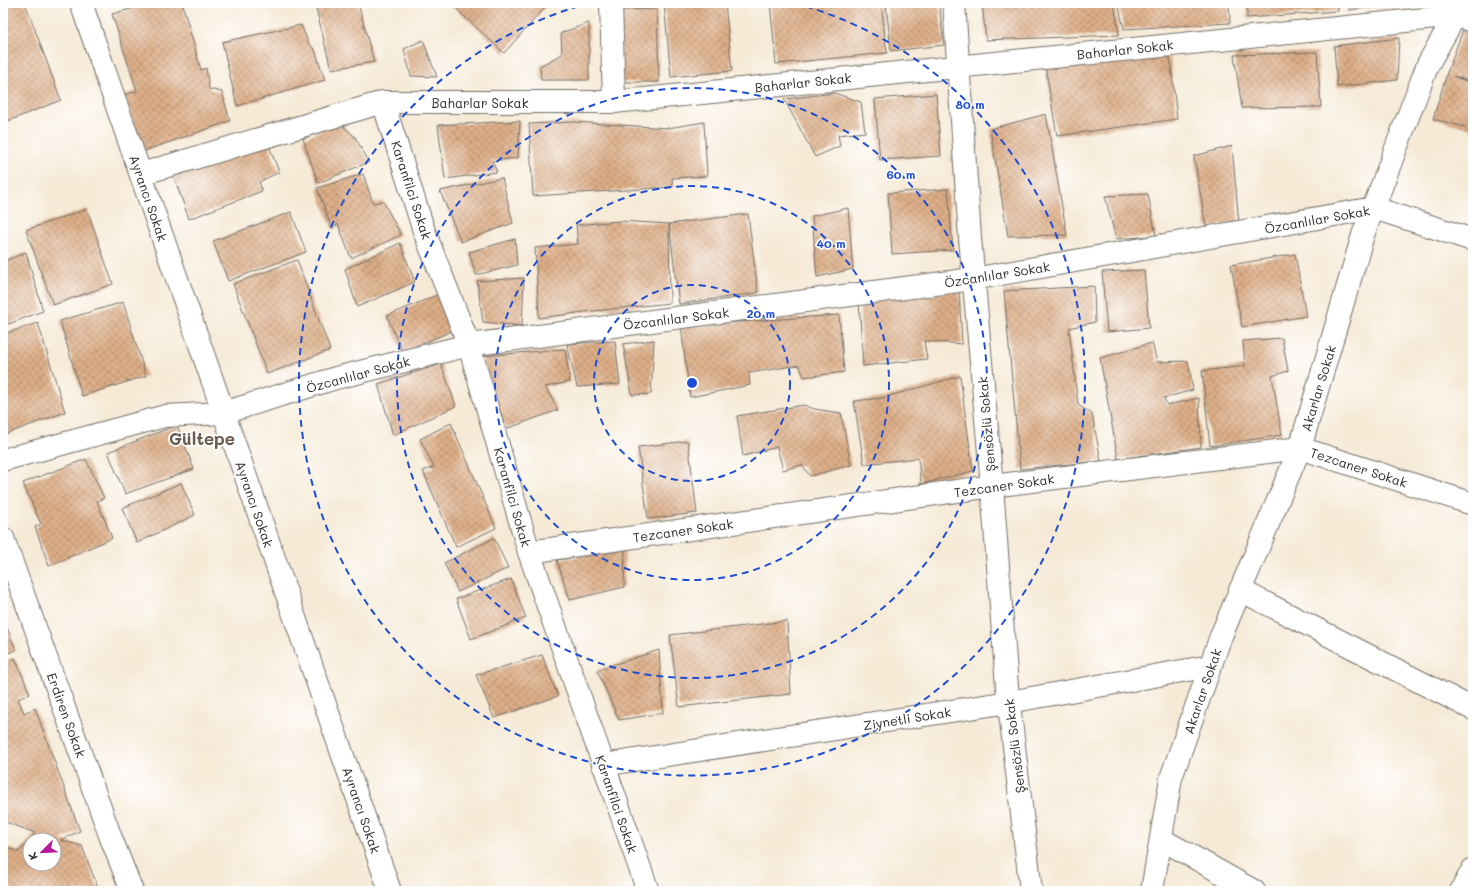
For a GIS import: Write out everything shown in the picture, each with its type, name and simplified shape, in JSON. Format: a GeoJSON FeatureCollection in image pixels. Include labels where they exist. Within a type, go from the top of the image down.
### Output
{"type":"FeatureCollection","features":[{"type":"Feature","properties":{"kind":"street","name":"Ayrancı Sokak"},"geometry":{"type":"LineString","coordinates":[[81,3],[390,891]]}},
{"type":"Feature","properties":{"kind":"street"},"geometry":{"type":"LineString","coordinates":[[611,3],[614,102]]}},
{"type":"Feature","properties":{"kind":"street","name":"Şensözlü Sokak"},"geometry":{"type":"LineString","coordinates":[[954,3],[973,279],[992,486],[1009,702],[1031,891]]}},
{"type":"Feature","properties":{"kind":"street","name":"Baharlar Sokak"},"geometry":{"type":"LineString","coordinates":[[141,174],[383,102],[614,102],[1462,14]]}},
{"type":"Feature","properties":{"kind":"street","name":"Akarlar Sokak"},"geometry":{"type":"LineString","coordinates":[[1152,891],[1171,778],[1210,666],[1221,636],[1300,448],[1363,235],[1428,64],[1462,14]]}},
{"type":"Feature","properties":{"kind":"street","name":"Karanfilci Sokak"},"geometry":{"type":"LineString","coordinates":[[383,102],[424,231],[469,345],[529,552],[648,891]]}},
{"type":"Feature","properties":{"kind":"street","name":"Özcanlılar Sokak"},"geometry":{"type":"LineString","coordinates":[[3,460],[165,416],[223,413],[336,378],[469,345],[973,279],[1374,208],[1473,240]]}},
{"type":"Feature","properties":{"kind":"street","name":"Tezcaner Sokak"},"geometry":{"type":"LineString","coordinates":[[529,552],[992,486],[1300,448],[1473,504]]}},
{"type":"Feature","properties":{"kind":"street","name":"Erdiren Sokak"},"geometry":{"type":"LineString","coordinates":[[3,538],[111,838],[132,891]]}},
{"type":"Feature","properties":{"kind":"street"},"geometry":{"type":"LineString","coordinates":[[1240,590],[1473,709]]}},
{"type":"Feature","properties":{"kind":"street","name":"Ziynetli Sokak"},"geometry":{"type":"LineString","coordinates":[[603,765],[1009,702],[1210,666]]}},
{"type":"Feature","properties":{"kind":"street"},"geometry":{"type":"LineString","coordinates":[[1161,839],[1254,891]]}},
{"type":"Feature","properties":{"kind":"street"},"geometry":{"type":"LineString","coordinates":[[1461,891],[1473,869]]}},
{"type":"Feature","properties":{"kind":"building"},"geometry":{"type":"Polygon","coordinates":[[[3,3],[25,3],[61,100],[3,123],[3,3]]]}},
{"type":"Feature","properties":{"kind":"building"},"geometry":{"type":"Polygon","coordinates":[[[153,3],[182,3],[201,70],[206,68],[209,89],[222,92],[230,121],[141,152],[124,95],[137,91],[112,14],[153,3]]]}},
{"type":"Feature","properties":{"kind":"building"},"geometry":{"type":"Polygon","coordinates":[[[358,3],[374,62],[331,69],[315,4],[358,3]]]}},
{"type":"Feature","properties":{"kind":"building"},"geometry":{"type":"Polygon","coordinates":[[[450,3],[549,3],[504,53],[450,3]]]}},
{"type":"Feature","properties":{"kind":"building"},"geometry":{"type":"Polygon","coordinates":[[[664,3],[725,3],[732,71],[671,77],[664,3]]]}},
{"type":"Feature","properties":{"kind":"building"},"geometry":{"type":"Polygon","coordinates":[[[770,3],[881,3],[887,53],[776,64],[770,3]]]}},
{"type":"Feature","properties":{"kind":"building"},"geometry":{"type":"Polygon","coordinates":[[[886,3],[939,3],[944,45],[891,51],[886,3]]]}},
{"type":"Feature","properties":{"kind":"building"},"geometry":{"type":"Polygon","coordinates":[[[982,3],[1114,3],[1119,35],[986,40],[982,3]]]}},
{"type":"Feature","properties":{"kind":"building"},"geometry":{"type":"Polygon","coordinates":[[[1118,3],[1229,3],[1230,23],[1124,29],[1118,3]]]}},
{"type":"Feature","properties":{"kind":"building"},"geometry":{"type":"Polygon","coordinates":[[[1247,3],[1338,3],[1338,11],[1247,18],[1247,3]]]}},
{"type":"Feature","properties":{"kind":"building"},"geometry":{"type":"Polygon","coordinates":[[[1349,3],[1397,3],[1397,4],[1349,10],[1349,3]]]}},
{"type":"Feature","properties":{"kind":"building"},"geometry":{"type":"Polygon","coordinates":[[[657,9],[659,82],[622,82],[620,10],[657,9]]]}},
{"type":"Feature","properties":{"kind":"building"},"geometry":{"type":"Polygon","coordinates":[[[589,23],[589,80],[541,80],[540,66],[562,54],[561,33],[589,23]]]}},
{"type":"Feature","properties":{"kind":"building"},"geometry":{"type":"Polygon","coordinates":[[[301,25],[309,44],[315,50],[325,80],[237,106],[222,42],[301,25]]]}},
{"type":"Feature","properties":{"kind":"building"},"geometry":{"type":"Polygon","coordinates":[[[1463,30],[1473,32],[1473,82],[1453,76],[1473,84],[1473,129],[1433,119],[1447,73],[1463,30]]]}},
{"type":"Feature","properties":{"kind":"building"},"geometry":{"type":"Polygon","coordinates":[[[1399,38],[1397,80],[1337,87],[1334,46],[1399,38]]]}},
{"type":"Feature","properties":{"kind":"building"},"geometry":{"type":"Polygon","coordinates":[[[423,40],[437,77],[411,76],[404,49],[423,40]]]}},
{"type":"Feature","properties":{"kind":"building"},"geometry":{"type":"Polygon","coordinates":[[[1317,52],[1321,107],[1242,108],[1234,55],[1317,52]]]}},
{"type":"Feature","properties":{"kind":"building"},"geometry":{"type":"Polygon","coordinates":[[[1170,57],[1177,119],[1057,136],[1045,65],[1170,57]]]}},
{"type":"Feature","properties":{"kind":"building"},"geometry":{"type":"Polygon","coordinates":[[[834,93],[861,102],[865,132],[838,135],[840,146],[815,157],[784,99],[834,93]]]}},
{"type":"Feature","properties":{"kind":"building"},"geometry":{"type":"Polygon","coordinates":[[[936,94],[941,156],[880,160],[875,99],[936,94]]]}},
{"type":"Feature","properties":{"kind":"building"},"geometry":{"type":"Polygon","coordinates":[[[1046,114],[1067,235],[1008,236],[990,129],[1046,114]]]}},
{"type":"Feature","properties":{"kind":"building"},"geometry":{"type":"Polygon","coordinates":[[[520,121],[518,158],[492,161],[497,172],[445,179],[438,125],[520,121]]]}},
{"type":"Feature","properties":{"kind":"building"},"geometry":{"type":"Polygon","coordinates":[[[339,122],[355,137],[369,162],[318,183],[303,139],[339,122]]]}},
{"type":"Feature","properties":{"kind":"building"},"geometry":{"type":"Polygon","coordinates":[[[574,122],[668,128],[704,122],[707,176],[672,178],[673,187],[533,196],[529,124],[574,122]]]}},
{"type":"Feature","properties":{"kind":"building"},"geometry":{"type":"Polygon","coordinates":[[[267,141],[279,172],[259,182],[262,191],[189,219],[172,172],[267,141]]]}},
{"type":"Feature","properties":{"kind":"building"},"geometry":{"type":"Polygon","coordinates":[[[1232,146],[1239,224],[1206,227],[1194,156],[1232,146]]]}},
{"type":"Feature","properties":{"kind":"building"},"geometry":{"type":"Polygon","coordinates":[[[363,174],[373,203],[383,201],[401,235],[351,258],[338,224],[332,229],[317,188],[363,174]]]}},
{"type":"Feature","properties":{"kind":"building"},"geometry":{"type":"Polygon","coordinates":[[[502,178],[513,223],[461,242],[440,191],[502,178]]]}},
{"type":"Feature","properties":{"kind":"building"},"geometry":{"type":"Polygon","coordinates":[[[948,189],[953,250],[892,254],[888,193],[948,189]]]}},
{"type":"Feature","properties":{"kind":"building"},"geometry":{"type":"Polygon","coordinates":[[[1148,194],[1156,236],[1116,239],[1105,196],[1148,194]]]}},
{"type":"Feature","properties":{"kind":"building"},"geometry":{"type":"Polygon","coordinates":[[[848,208],[853,269],[817,277],[812,216],[848,208]]]}},
{"type":"Feature","properties":{"kind":"building"},"geometry":{"type":"Polygon","coordinates":[[[87,209],[113,284],[53,305],[26,230],[87,209]]]}},
{"type":"Feature","properties":{"kind":"building"},"geometry":{"type":"Polygon","coordinates":[[[291,212],[306,252],[228,281],[213,241],[291,212]]]}},
{"type":"Feature","properties":{"kind":"building"},"geometry":{"type":"Polygon","coordinates":[[[748,214],[758,293],[679,304],[669,224],[748,214]]]}},
{"type":"Feature","properties":{"kind":"building"},"geometry":{"type":"Polygon","coordinates":[[[620,221],[669,224],[670,303],[539,318],[535,248],[578,244],[576,225],[620,221]]]}},
{"type":"Feature","properties":{"kind":"building"},"geometry":{"type":"Polygon","coordinates":[[[515,239],[517,265],[476,275],[469,252],[515,239]]]}},
{"type":"Feature","properties":{"kind":"building"},"geometry":{"type":"Polygon","coordinates":[[[400,243],[415,282],[357,307],[345,269],[400,243]]]}},
{"type":"Feature","properties":{"kind":"building"},"geometry":{"type":"Polygon","coordinates":[[[26,252],[43,311],[3,326],[3,262],[26,252]]]}},
{"type":"Feature","properties":{"kind":"building"},"geometry":{"type":"Polygon","coordinates":[[[1295,254],[1306,316],[1242,327],[1231,265],[1295,254]]]}},
{"type":"Feature","properties":{"kind":"building"},"geometry":{"type":"Polygon","coordinates":[[[297,260],[330,350],[267,374],[233,284],[297,260]]]}},
{"type":"Feature","properties":{"kind":"building"},"geometry":{"type":"Polygon","coordinates":[[[1144,270],[1149,328],[1107,332],[1102,272],[1144,270]]]}},
{"type":"Feature","properties":{"kind":"building"},"geometry":{"type":"Polygon","coordinates":[[[524,278],[522,326],[483,322],[477,281],[524,278]]]}},
{"type":"Feature","properties":{"kind":"building"},"geometry":{"type":"Polygon","coordinates":[[[1094,286],[1095,322],[1069,328],[1078,405],[1092,414],[1101,461],[1020,469],[1004,291],[1094,286]]]}},
{"type":"Feature","properties":{"kind":"building"},"geometry":{"type":"Polygon","coordinates":[[[959,291],[962,344],[924,341],[927,359],[863,366],[859,301],[959,291]]]}},
{"type":"Feature","properties":{"kind":"building"},"geometry":{"type":"Polygon","coordinates":[[[444,292],[459,328],[402,352],[387,316],[444,292]]]}},
{"type":"Feature","properties":{"kind":"building"},"geometry":{"type":"Polygon","coordinates":[[[123,302],[146,376],[82,396],[60,321],[123,302]]]}},
{"type":"Feature","properties":{"kind":"building"},"geometry":{"type":"Polygon","coordinates":[[[839,315],[844,372],[804,377],[799,365],[749,373],[750,385],[690,397],[681,326],[839,315]]]}},
{"type":"Feature","properties":{"kind":"building"},"geometry":{"type":"Polygon","coordinates":[[[38,323],[65,412],[3,435],[3,334],[38,323]]]}},
{"type":"Feature","properties":{"kind":"building"},"geometry":{"type":"Polygon","coordinates":[[[1282,338],[1288,371],[1272,376],[1282,435],[1210,446],[1202,371],[1245,366],[1243,341],[1282,338]]]}},
{"type":"Feature","properties":{"kind":"building"},"geometry":{"type":"Polygon","coordinates":[[[654,340],[651,394],[632,395],[623,344],[654,340]]]}},
{"type":"Feature","properties":{"kind":"building"},"geometry":{"type":"Polygon","coordinates":[[[615,341],[620,384],[577,387],[567,344],[615,341]]]}},
{"type":"Feature","properties":{"kind":"building"},"geometry":{"type":"Polygon","coordinates":[[[1152,343],[1157,362],[1188,361],[1193,390],[1164,398],[1167,405],[1199,398],[1201,447],[1118,459],[1100,358],[1152,343]]]}},
{"type":"Feature","properties":{"kind":"building"},"geometry":{"type":"Polygon","coordinates":[[[565,349],[570,382],[545,387],[558,410],[506,429],[481,356],[565,349]]]}},
{"type":"Feature","properties":{"kind":"building"},"geometry":{"type":"Polygon","coordinates":[[[441,364],[456,406],[393,435],[378,384],[441,364]]]}},
{"type":"Feature","properties":{"kind":"building"},"geometry":{"type":"Polygon","coordinates":[[[960,376],[973,471],[921,484],[918,458],[864,464],[854,401],[882,398],[960,376]]]}},
{"type":"Feature","properties":{"kind":"building"},"geometry":{"type":"Polygon","coordinates":[[[804,405],[814,409],[841,413],[851,465],[810,476],[802,465],[783,470],[777,447],[743,456],[737,416],[804,405]]]}},
{"type":"Feature","properties":{"kind":"building"},"geometry":{"type":"Polygon","coordinates":[[[451,423],[496,528],[456,547],[423,471],[434,467],[420,439],[451,423]]]}},
{"type":"Feature","properties":{"kind":"building"},"geometry":{"type":"Polygon","coordinates":[[[177,425],[194,469],[125,494],[108,452],[177,425]]]}},
{"type":"Feature","properties":{"kind":"building"},"geometry":{"type":"Polygon","coordinates":[[[688,441],[697,513],[648,519],[638,447],[688,441]]]}},
{"type":"Feature","properties":{"kind":"building"},"geometry":{"type":"Polygon","coordinates":[[[86,459],[104,498],[97,501],[112,538],[49,566],[35,527],[41,524],[23,483],[86,459]]]}},
{"type":"Feature","properties":{"kind":"building"},"geometry":{"type":"Polygon","coordinates":[[[181,483],[195,515],[137,543],[122,508],[181,483]]]}},
{"type":"Feature","properties":{"kind":"building"},"geometry":{"type":"Polygon","coordinates":[[[494,538],[508,568],[458,592],[444,563],[494,538]]]}},
{"type":"Feature","properties":{"kind":"building"},"geometry":{"type":"Polygon","coordinates":[[[625,550],[624,587],[570,600],[557,560],[625,550]]]}},
{"type":"Feature","properties":{"kind":"building"},"geometry":{"type":"Polygon","coordinates":[[[511,579],[526,618],[471,639],[456,599],[511,579]]]}},
{"type":"Feature","properties":{"kind":"building"},"geometry":{"type":"Polygon","coordinates":[[[3,618],[16,650],[3,655],[3,618]]]}},
{"type":"Feature","properties":{"kind":"building"},"geometry":{"type":"Polygon","coordinates":[[[787,621],[791,694],[679,707],[670,635],[787,621]]]}},
{"type":"Feature","properties":{"kind":"building"},"geometry":{"type":"Polygon","coordinates":[[[659,650],[663,713],[619,720],[597,670],[659,650]]]}},
{"type":"Feature","properties":{"kind":"building"},"geometry":{"type":"Polygon","coordinates":[[[542,655],[558,696],[494,718],[476,675],[542,655]]]}},
{"type":"Feature","properties":{"kind":"building"},"geometry":{"type":"Polygon","coordinates":[[[15,658],[30,694],[18,699],[24,713],[35,708],[80,831],[62,839],[62,832],[32,832],[3,821],[3,663],[15,658]]]}},
{"type":"Feature","properties":{"kind":"building"},"geometry":{"type":"Polygon","coordinates":[[[62,841],[82,846],[99,891],[3,891],[3,846],[19,852],[22,848],[22,872],[62,872],[62,841]]]}},
{"type":"Feature","properties":{"kind":"district","name":"Gültepe"},"geometry":{"type":"Point","coordinates":[202,438]}}]}
